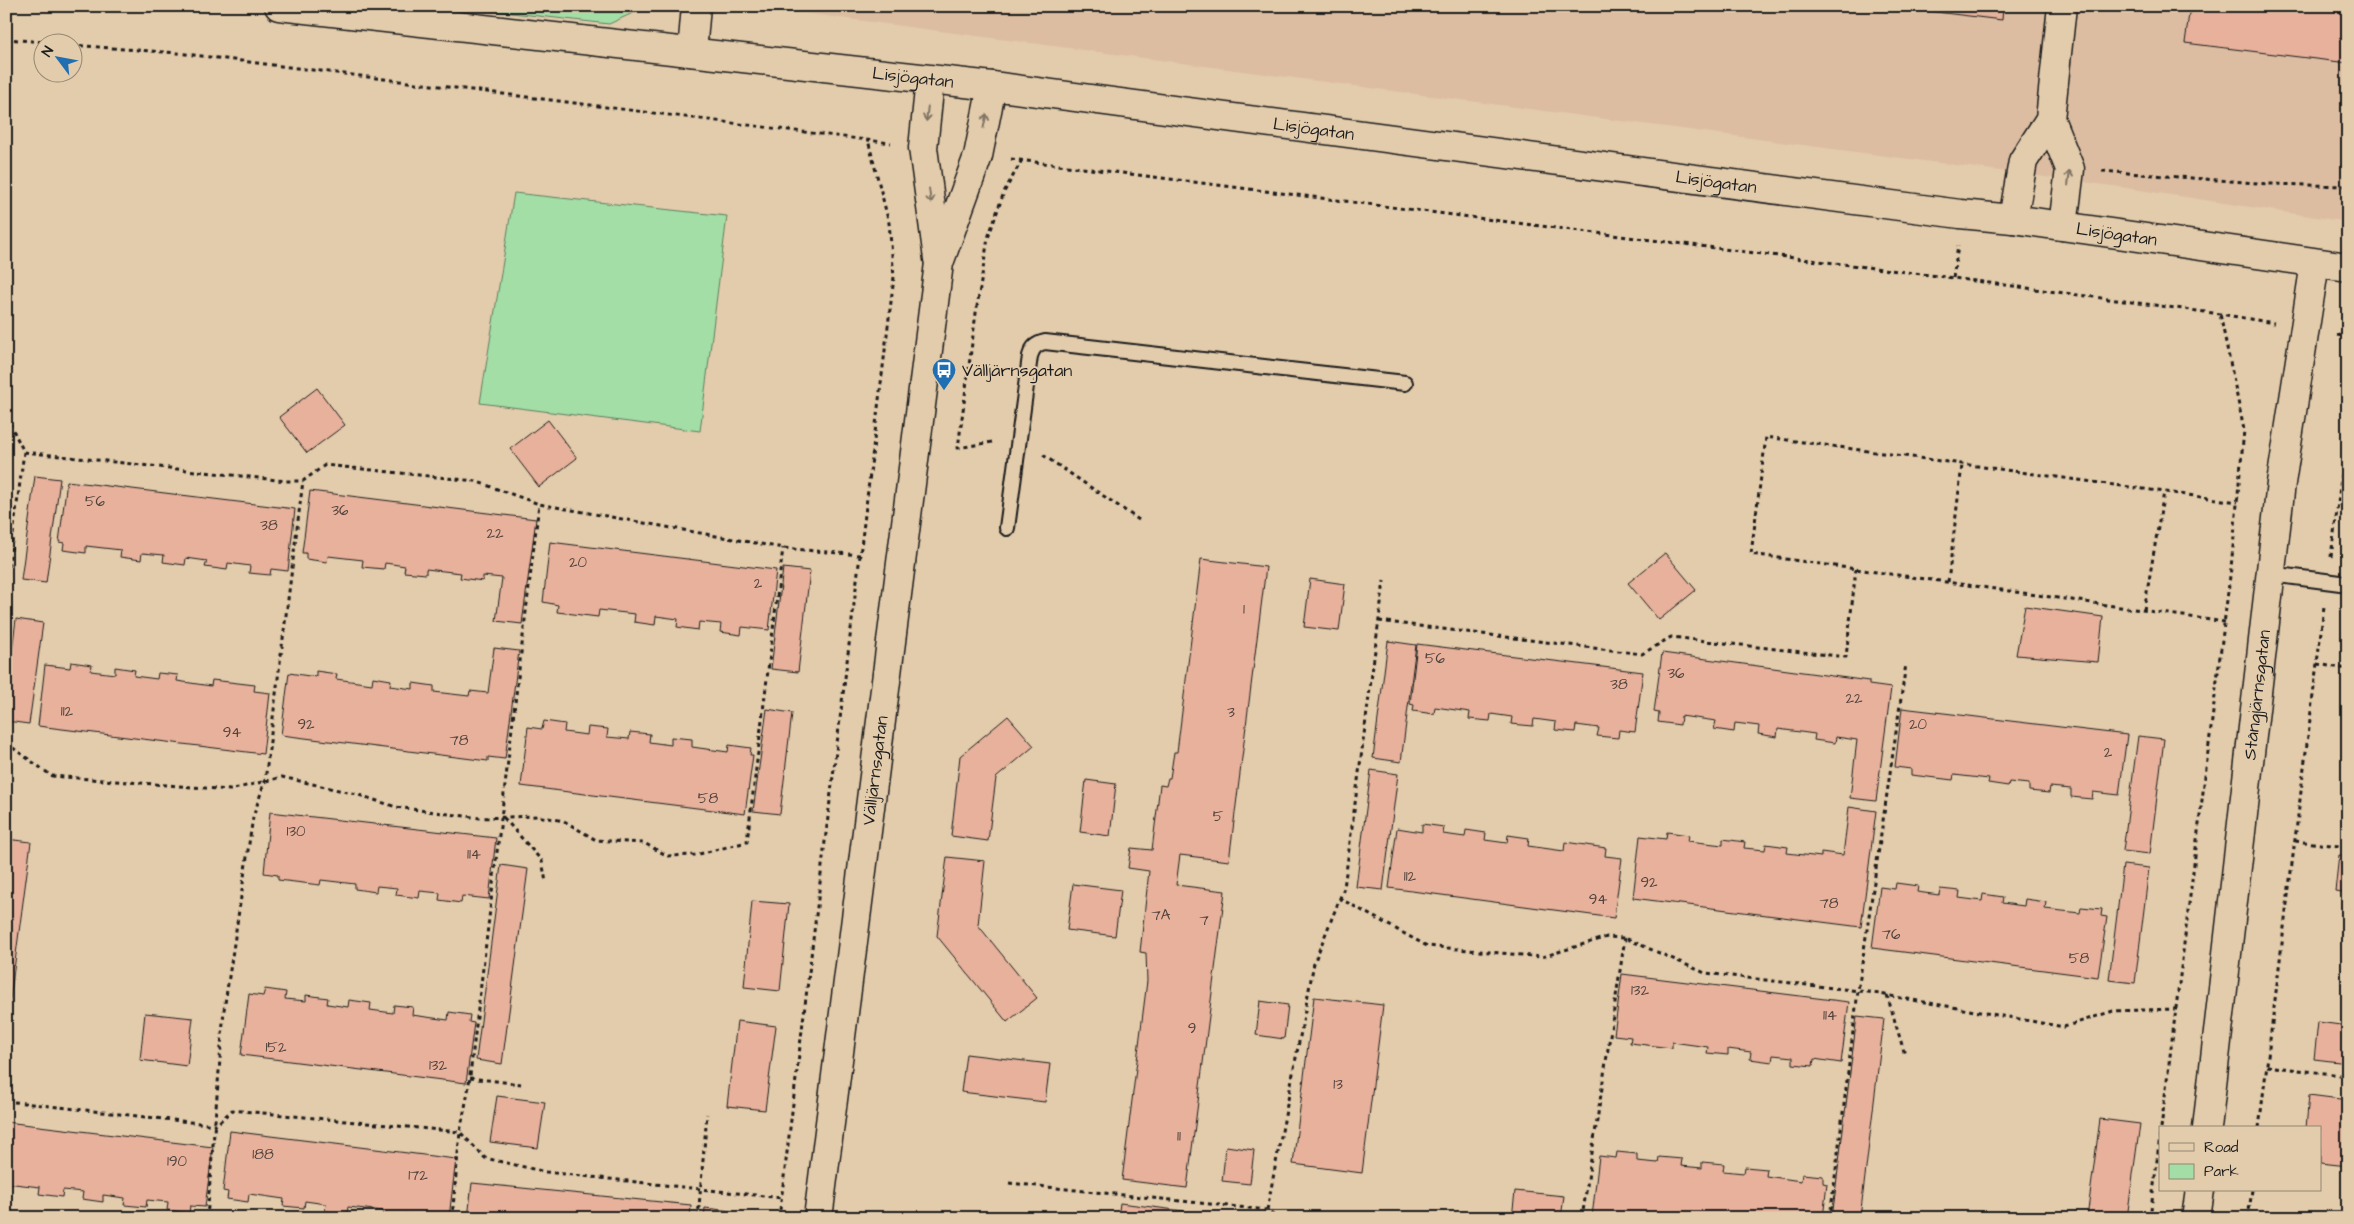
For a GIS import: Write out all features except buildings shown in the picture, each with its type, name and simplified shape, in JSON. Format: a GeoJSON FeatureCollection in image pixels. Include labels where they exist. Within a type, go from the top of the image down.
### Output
{"type":"FeatureCollection","features":[{"type":"Feature","properties":{"kind":"street","name":"Lisjögatan"},"geometry":{"type":"LineString","coordinates":[[279,6],[992,86],[1950,213],[2013,219],[2348,267]]}},
{"type":"Feature","properties":{"kind":"street"},"geometry":{"type":"LineString","coordinates":[[692,52],[696,6]]}},
{"type":"Feature","properties":{"kind":"street"},"geometry":{"type":"LineString","coordinates":[[2013,219],[2023,161],[2050,119],[2062,6]]}},
{"type":"Feature","properties":{"kind":"street","name":"Välljärnsgatan"},"geometry":{"type":"LineString","coordinates":[[930,80],[923,148],[938,262]]}},
{"type":"Feature","properties":{"kind":"street","name":"Välljärnsgatan"},"geometry":{"type":"LineString","coordinates":[[818,1218],[938,262],[978,156],[992,86]]}},
{"type":"Feature","properties":{"kind":"street"},"geometry":{"type":"LineString","coordinates":[[2050,119],[2070,169],[2063,226]]}},
{"type":"Feature","properties":{"kind":"street","name":"Stångjärnsgatan"},"geometry":{"type":"LineString","coordinates":[[2206,1126],[2282,483],[2315,263]]}},
{"type":"Feature","properties":{"kind":"street"},"geometry":{"type":"LineString","coordinates":[[2196,1218],[2200,1192]]}},
{"type":"Feature","properties":{"kind":"lane"},"geometry":{"type":"LineString","coordinates":[[1007,528],[1030,356],[1033,348],[1038,344],[1045,342],[1405,383]]}},
{"type":"Feature","properties":{"kind":"lane"},"geometry":{"type":"LineString","coordinates":[[2271,574],[2348,584]]}},
{"type":"Feature","properties":{"kind":"path"},"geometry":{"type":"LineString","coordinates":[[6,39],[32,41]]}},
{"type":"Feature","properties":{"kind":"path"},"geometry":{"type":"LineString","coordinates":[[82,46],[177,53],[923,148]]}},
{"type":"Feature","properties":{"kind":"path"},"geometry":{"type":"LineString","coordinates":[[779,1218],[894,277],[889,223],[868,140]]}},
{"type":"Feature","properties":{"kind":"path"},"geometry":{"type":"LineString","coordinates":[[978,156],[1815,260],[2220,314],[2244,430],[2225,622],[2161,1126]]}},
{"type":"Feature","properties":{"kind":"path"},"geometry":{"type":"LineString","coordinates":[[2070,169],[2269,184],[2348,186]]}},
{"type":"Feature","properties":{"kind":"path"},"geometry":{"type":"LineString","coordinates":[[6,416],[24,452],[6,587]]}},
{"type":"Feature","properties":{"kind":"path"},"geometry":{"type":"LineString","coordinates":[[2260,1126],[2348,424]]}},
{"type":"Feature","properties":{"kind":"path"},"geometry":{"type":"LineString","coordinates":[[2225,622],[1751,554],[1766,437],[2238,502]]}},
{"type":"Feature","properties":{"kind":"path"},"geometry":{"type":"LineString","coordinates":[[24,452],[303,481],[325,465],[475,481],[539,504],[783,548],[860,555]]}},
{"type":"Feature","properties":{"kind":"path"},"geometry":{"type":"LineString","coordinates":[[1948,582],[1962,465]]}},
{"type":"Feature","properties":{"kind":"path"},"geometry":{"type":"LineString","coordinates":[[206,1218],[226,1000],[253,817],[265,781],[303,481]]}},
{"type":"Feature","properties":{"kind":"path"},"geometry":{"type":"LineString","coordinates":[[2144,610],[2164,492]]}},
{"type":"Feature","properties":{"kind":"path"},"geometry":{"type":"LineString","coordinates":[[452,1218],[460,1132],[470,1078],[503,817],[539,504]]}},
{"type":"Feature","properties":{"kind":"path"},"geometry":{"type":"LineString","coordinates":[[6,743],[52,776],[230,790],[282,777],[356,794],[396,807],[480,818],[537,816],[564,821],[596,840],[644,844],[668,856],[695,855],[747,842],[783,548]]}},
{"type":"Feature","properties":{"kind":"path"},"geometry":{"type":"LineString","coordinates":[[1379,621],[1642,654],[1671,637],[1846,657],[1856,569]]}},
{"type":"Feature","properties":{"kind":"path"},"geometry":{"type":"LineString","coordinates":[[1267,1210],[1314,963],[1344,888],[1384,581]]}},
{"type":"Feature","properties":{"kind":"path"},"geometry":{"type":"LineString","coordinates":[[1830,1218],[1858,991],[1906,664]]}},
{"type":"Feature","properties":{"kind":"path"},"geometry":{"type":"LineString","coordinates":[[2317,664],[2348,669]]}},
{"type":"Feature","properties":{"kind":"path"},"geometry":{"type":"LineString","coordinates":[[503,817],[542,861],[546,882]]}},
{"type":"Feature","properties":{"kind":"path"},"geometry":{"type":"LineString","coordinates":[[2295,840],[2348,847]]}},
{"type":"Feature","properties":{"kind":"path"},"geometry":{"type":"LineString","coordinates":[[1339,898],[1427,946],[1542,957],[1607,937],[1625,938],[1705,973],[1887,995],[2064,1027],[2113,1011],[2177,1009]]}},
{"type":"Feature","properties":{"kind":"path"},"geometry":{"type":"LineString","coordinates":[[1582,1218],[1625,938]]}},
{"type":"Feature","properties":{"kind":"path"},"geometry":{"type":"LineString","coordinates":[[1887,995],[1904,1055]]}},
{"type":"Feature","properties":{"kind":"path"},"geometry":{"type":"LineString","coordinates":[[2267,1066],[2348,1076]]}},
{"type":"Feature","properties":{"kind":"path"},"geometry":{"type":"LineString","coordinates":[[470,1078],[521,1084]]}},
{"type":"Feature","properties":{"kind":"path"},"geometry":{"type":"LineString","coordinates":[[6,1101],[216,1125],[232,1110],[460,1132],[485,1158],[546,1172],[782,1198]]}},
{"type":"Feature","properties":{"kind":"path"},"geometry":{"type":"LineString","coordinates":[[698,1218],[707,1114]]}},
{"type":"Feature","properties":{"kind":"path"},"geometry":{"type":"LineString","coordinates":[[2150,1218],[2159,1144]]}},
{"type":"Feature","properties":{"kind":"path"},"geometry":{"type":"LineString","coordinates":[[1009,1183],[1267,1210],[1276,1218]]}},
{"type":"Feature","properties":{"kind":"path"},"geometry":{"type":"LineString","coordinates":[[2248,1218],[2252,1192]]}},
{"type":"Feature","properties":{"kind":"shaded area"},"geometry":{"type":"Polygon","coordinates":[[[750,6],[2348,6],[2348,222],[2113,186],[750,6]]]}},
{"type":"Feature","properties":{"kind":"green space"},"geometry":{"type":"Polygon","coordinates":[[[450,6],[648,6],[609,24],[450,6]]]}},
{"type":"Feature","properties":{"kind":"green space"},"geometry":{"type":"Polygon","coordinates":[[[514,193],[727,216],[700,431],[480,403],[514,193]]]}},
{"type":"Feature","properties":{"kind":"place","name":"Välljärnsgatan"},"geometry":{"type":"Point","coordinates":[944,391]}}]}
